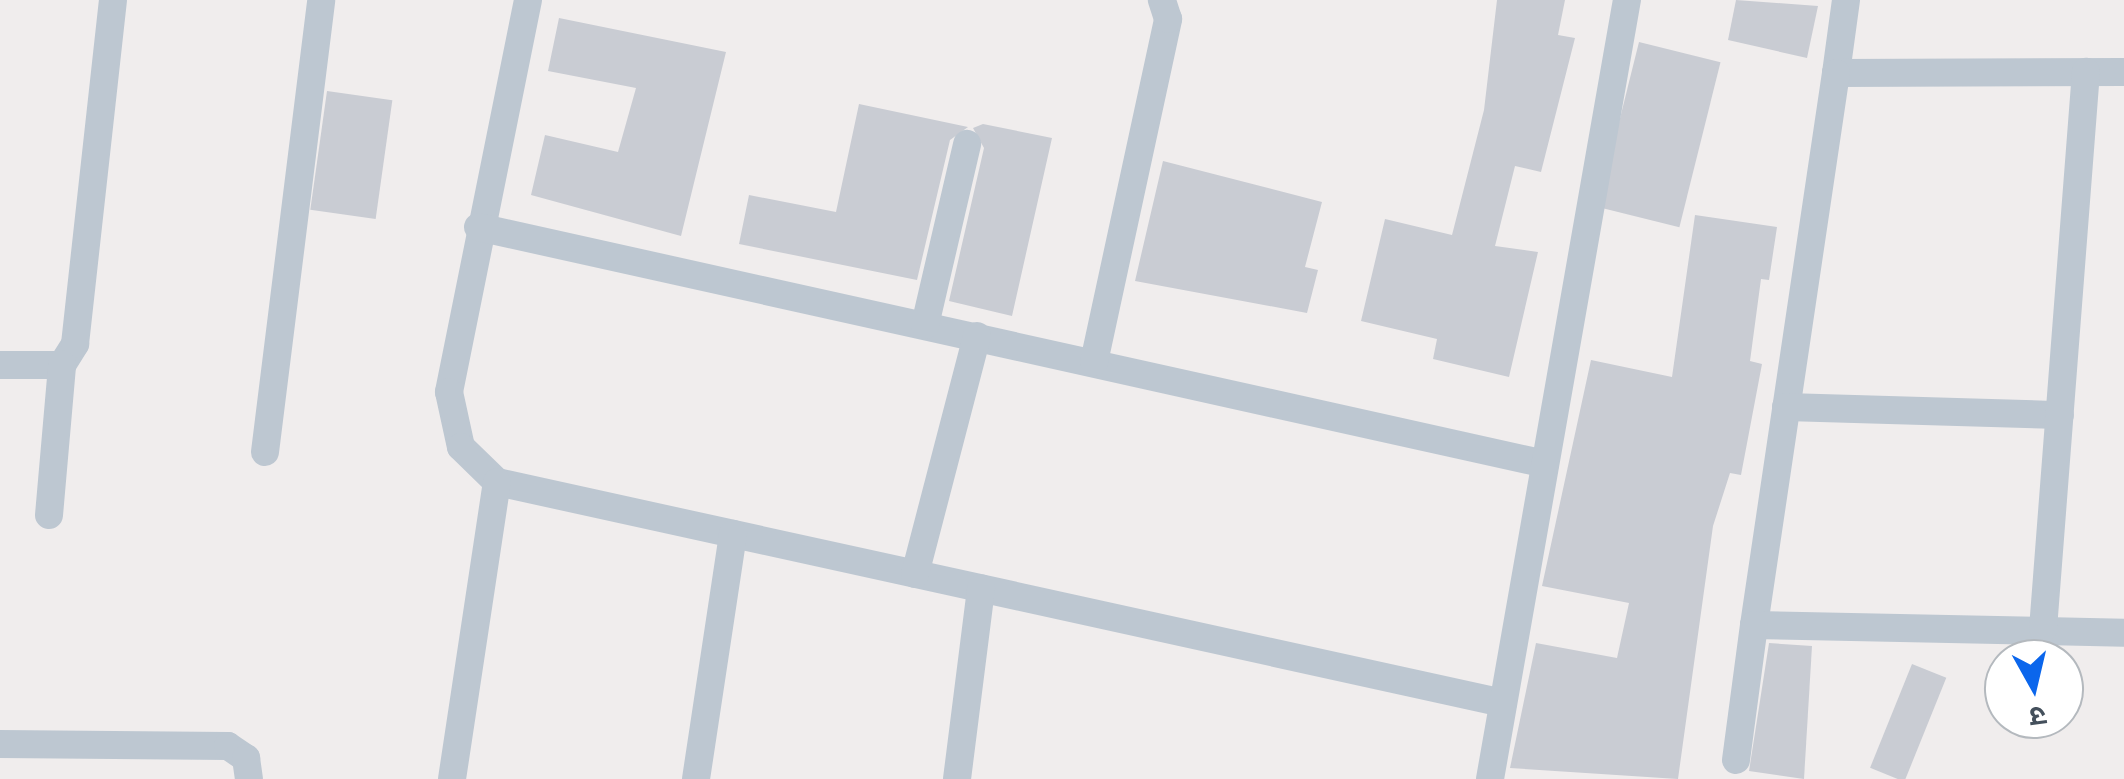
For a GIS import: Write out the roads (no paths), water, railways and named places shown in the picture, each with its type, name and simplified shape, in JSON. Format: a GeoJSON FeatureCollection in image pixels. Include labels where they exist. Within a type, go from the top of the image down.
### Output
{"type":"FeatureCollection","features":[{"type":"Feature","properties":{"kind":"street"},"geometry":{"type":"LineString","coordinates":[[49,515],[62,365],[76,344],[113,0]]}},
{"type":"Feature","properties":{"kind":"street"},"geometry":{"type":"LineString","coordinates":[[265,452],[321,0]]}},
{"type":"Feature","properties":{"kind":"street"},"geometry":{"type":"LineString","coordinates":[[528,0],[478,227],[449,392],[461,447],[497,482],[1503,703]]}},
{"type":"Feature","properties":{"kind":"street"},"geometry":{"type":"LineString","coordinates":[[1094,362],[1168,20],[1162,0]]}},
{"type":"Feature","properties":{"kind":"street"},"geometry":{"type":"LineString","coordinates":[[1490,779],[1627,0]]}},
{"type":"Feature","properties":{"kind":"street"},"geometry":{"type":"LineString","coordinates":[[1736,760],[1846,0]]}},
{"type":"Feature","properties":{"kind":"street"},"geometry":{"type":"LineString","coordinates":[[2044,629],[2086,72]]}},
{"type":"Feature","properties":{"kind":"street"},"geometry":{"type":"LineString","coordinates":[[1836,73],[2124,72]]}},
{"type":"Feature","properties":{"kind":"street"},"geometry":{"type":"LineString","coordinates":[[926,325],[966,144]]}},
{"type":"Feature","properties":{"kind":"street"},"geometry":{"type":"LineString","coordinates":[[478,227],[1545,464]]}},
{"type":"Feature","properties":{"kind":"street"},"geometry":{"type":"LineString","coordinates":[[915,574],[977,336]]}},
{"type":"Feature","properties":{"kind":"street"},"geometry":{"type":"LineString","coordinates":[[0,366],[62,365]]}},
{"type":"Feature","properties":{"kind":"street"},"geometry":{"type":"LineString","coordinates":[[1786,407],[2060,415]]}},
{"type":"Feature","properties":{"kind":"street"},"geometry":{"type":"LineString","coordinates":[[452,779],[497,482]]}},
{"type":"Feature","properties":{"kind":"street"},"geometry":{"type":"LineString","coordinates":[[696,779],[733,534]]}},
{"type":"Feature","properties":{"kind":"street"},"geometry":{"type":"LineString","coordinates":[[957,779],[981,588]]}},
{"type":"Feature","properties":{"kind":"street"},"geometry":{"type":"LineString","coordinates":[[1754,625],[2124,633]]}},
{"type":"Feature","properties":{"kind":"street"},"geometry":{"type":"LineString","coordinates":[[0,744],[228,746],[246,758],[249,779]]}}]}
